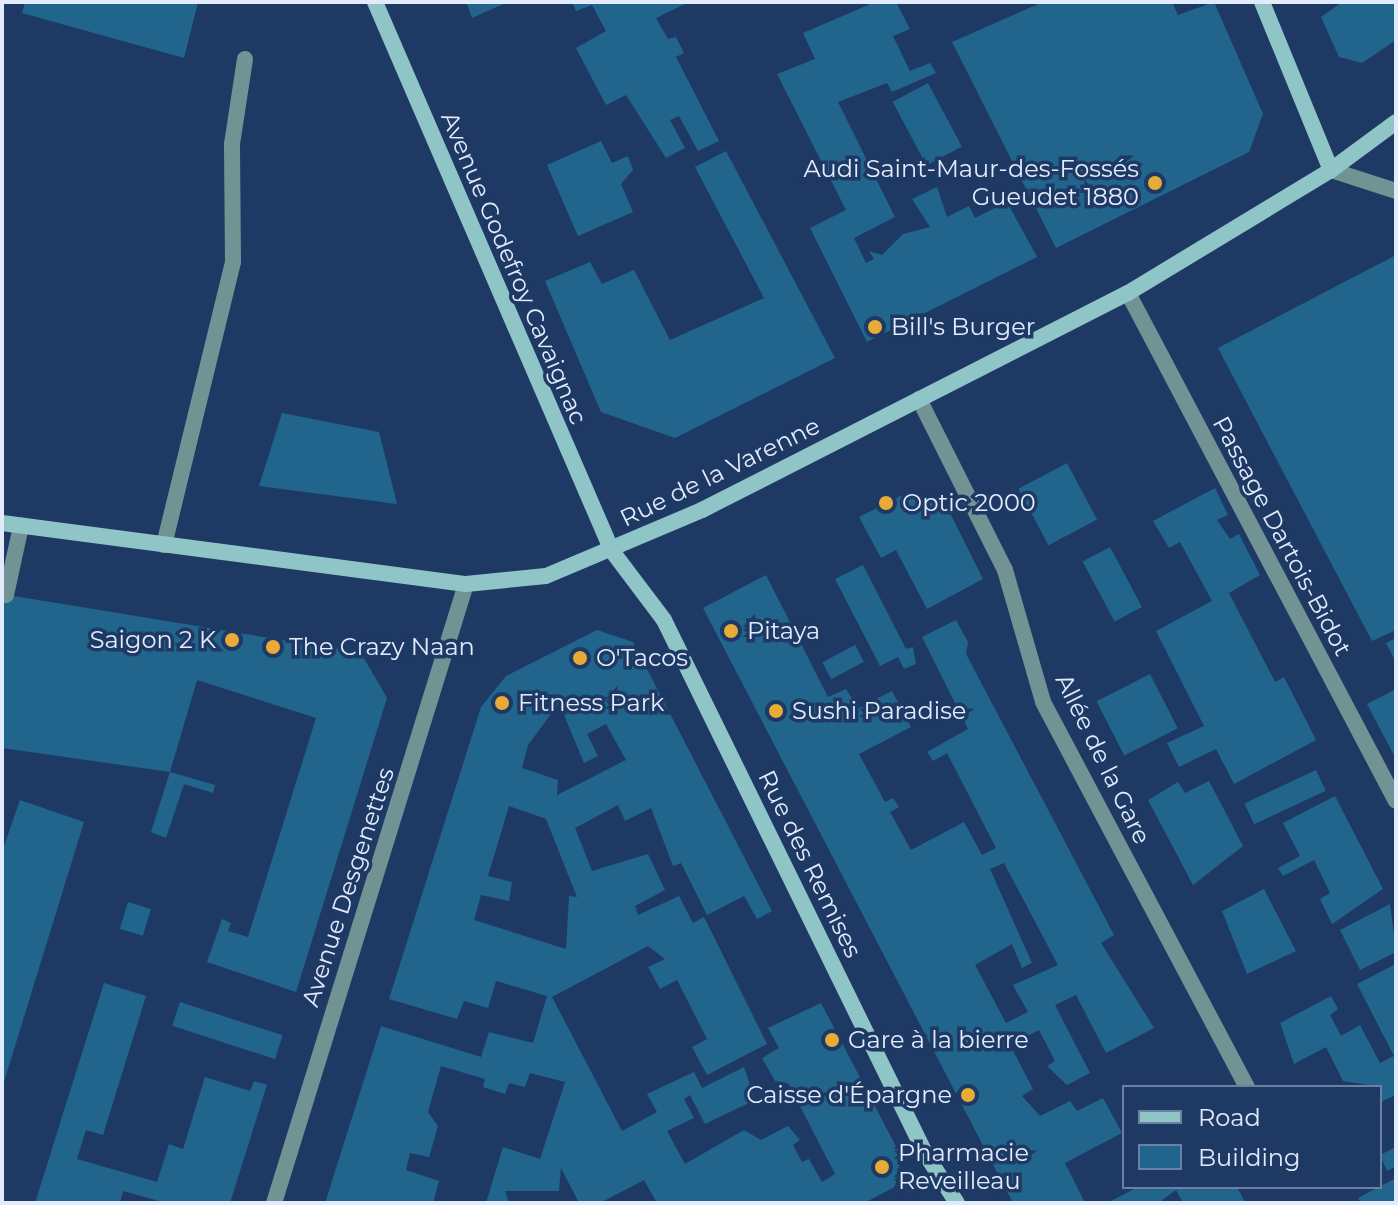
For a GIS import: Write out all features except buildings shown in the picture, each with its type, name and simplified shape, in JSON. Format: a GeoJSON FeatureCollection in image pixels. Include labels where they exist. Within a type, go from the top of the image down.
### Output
{"type":"FeatureCollection","features":[{"type":"Feature","properties":{"kind":"main road","name":"Avenue Godefroy Cavaignac"},"geometry":{"type":"LineString","coordinates":[[375,2],[612,551]]}},
{"type":"Feature","properties":{"kind":"main road"},"geometry":{"type":"LineString","coordinates":[[1262,2],[1331,170]]}},
{"type":"Feature","properties":{"kind":"main road","name":"Rue de la Varenne"},"geometry":{"type":"LineString","coordinates":[[2,523],[466,584],[546,576],[612,551],[1128,293],[1331,170],[1396,122]]}},
{"type":"Feature","properties":{"kind":"main road","name":"Rue des Remises"},"geometry":{"type":"LineString","coordinates":[[612,551],[664,620],[925,1153],[957,1203]]}},
{"type":"Feature","properties":{"kind":"street"},"geometry":{"type":"LineString","coordinates":[[164,545],[233,262],[232,144],[245,59]]}},
{"type":"Feature","properties":{"kind":"street"},"geometry":{"type":"LineString","coordinates":[[1331,170],[1396,191]]}},
{"type":"Feature","properties":{"kind":"street","name":"Passage Dartois-Bidot"},"geometry":{"type":"LineString","coordinates":[[1128,293],[1396,801]]}},
{"type":"Feature","properties":{"kind":"street","name":"Allée de la Gare"},"geometry":{"type":"LineString","coordinates":[[919,399],[1005,570],[1043,702],[1246,1085]]}},
{"type":"Feature","properties":{"kind":"street"},"geometry":{"type":"LineString","coordinates":[[6,595],[21,526]]}},
{"type":"Feature","properties":{"kind":"street","name":"Avenue Desgenettes"},"geometry":{"type":"LineString","coordinates":[[274,1203],[466,584]]}},
{"type":"Feature","properties":{"kind":"place","name":"Audi Saint-Maur-des-Fossés Gueudet 1880"},"geometry":{"type":"Point","coordinates":[1155,183]}},
{"type":"Feature","properties":{"kind":"place","name":"Bill's Burger"},"geometry":{"type":"Point","coordinates":[875,327]}},
{"type":"Feature","properties":{"kind":"place","name":"Optic 2000"},"geometry":{"type":"Point","coordinates":[886,503]}},
{"type":"Feature","properties":{"kind":"place","name":"Pitaya"},"geometry":{"type":"Point","coordinates":[731,631]}},
{"type":"Feature","properties":{"kind":"place","name":"Saigon 2 K"},"geometry":{"type":"Point","coordinates":[232,640]}},
{"type":"Feature","properties":{"kind":"place","name":"The Crazy Naan"},"geometry":{"type":"Point","coordinates":[273,647]}},
{"type":"Feature","properties":{"kind":"place","name":"O'Tacos"},"geometry":{"type":"Point","coordinates":[580,658]}},
{"type":"Feature","properties":{"kind":"place","name":"Fitness Park"},"geometry":{"type":"Point","coordinates":[502,703]}},
{"type":"Feature","properties":{"kind":"place","name":"Sushi Paradise"},"geometry":{"type":"Point","coordinates":[776,711]}},
{"type":"Feature","properties":{"kind":"place","name":"Gare à la bierre"},"geometry":{"type":"Point","coordinates":[832,1040]}},
{"type":"Feature","properties":{"kind":"place","name":"Caisse d'Épargne"},"geometry":{"type":"Point","coordinates":[968,1095]}},
{"type":"Feature","properties":{"kind":"place","name":"Pharmacie Reveilleau"},"geometry":{"type":"Point","coordinates":[882,1167]}}]}
